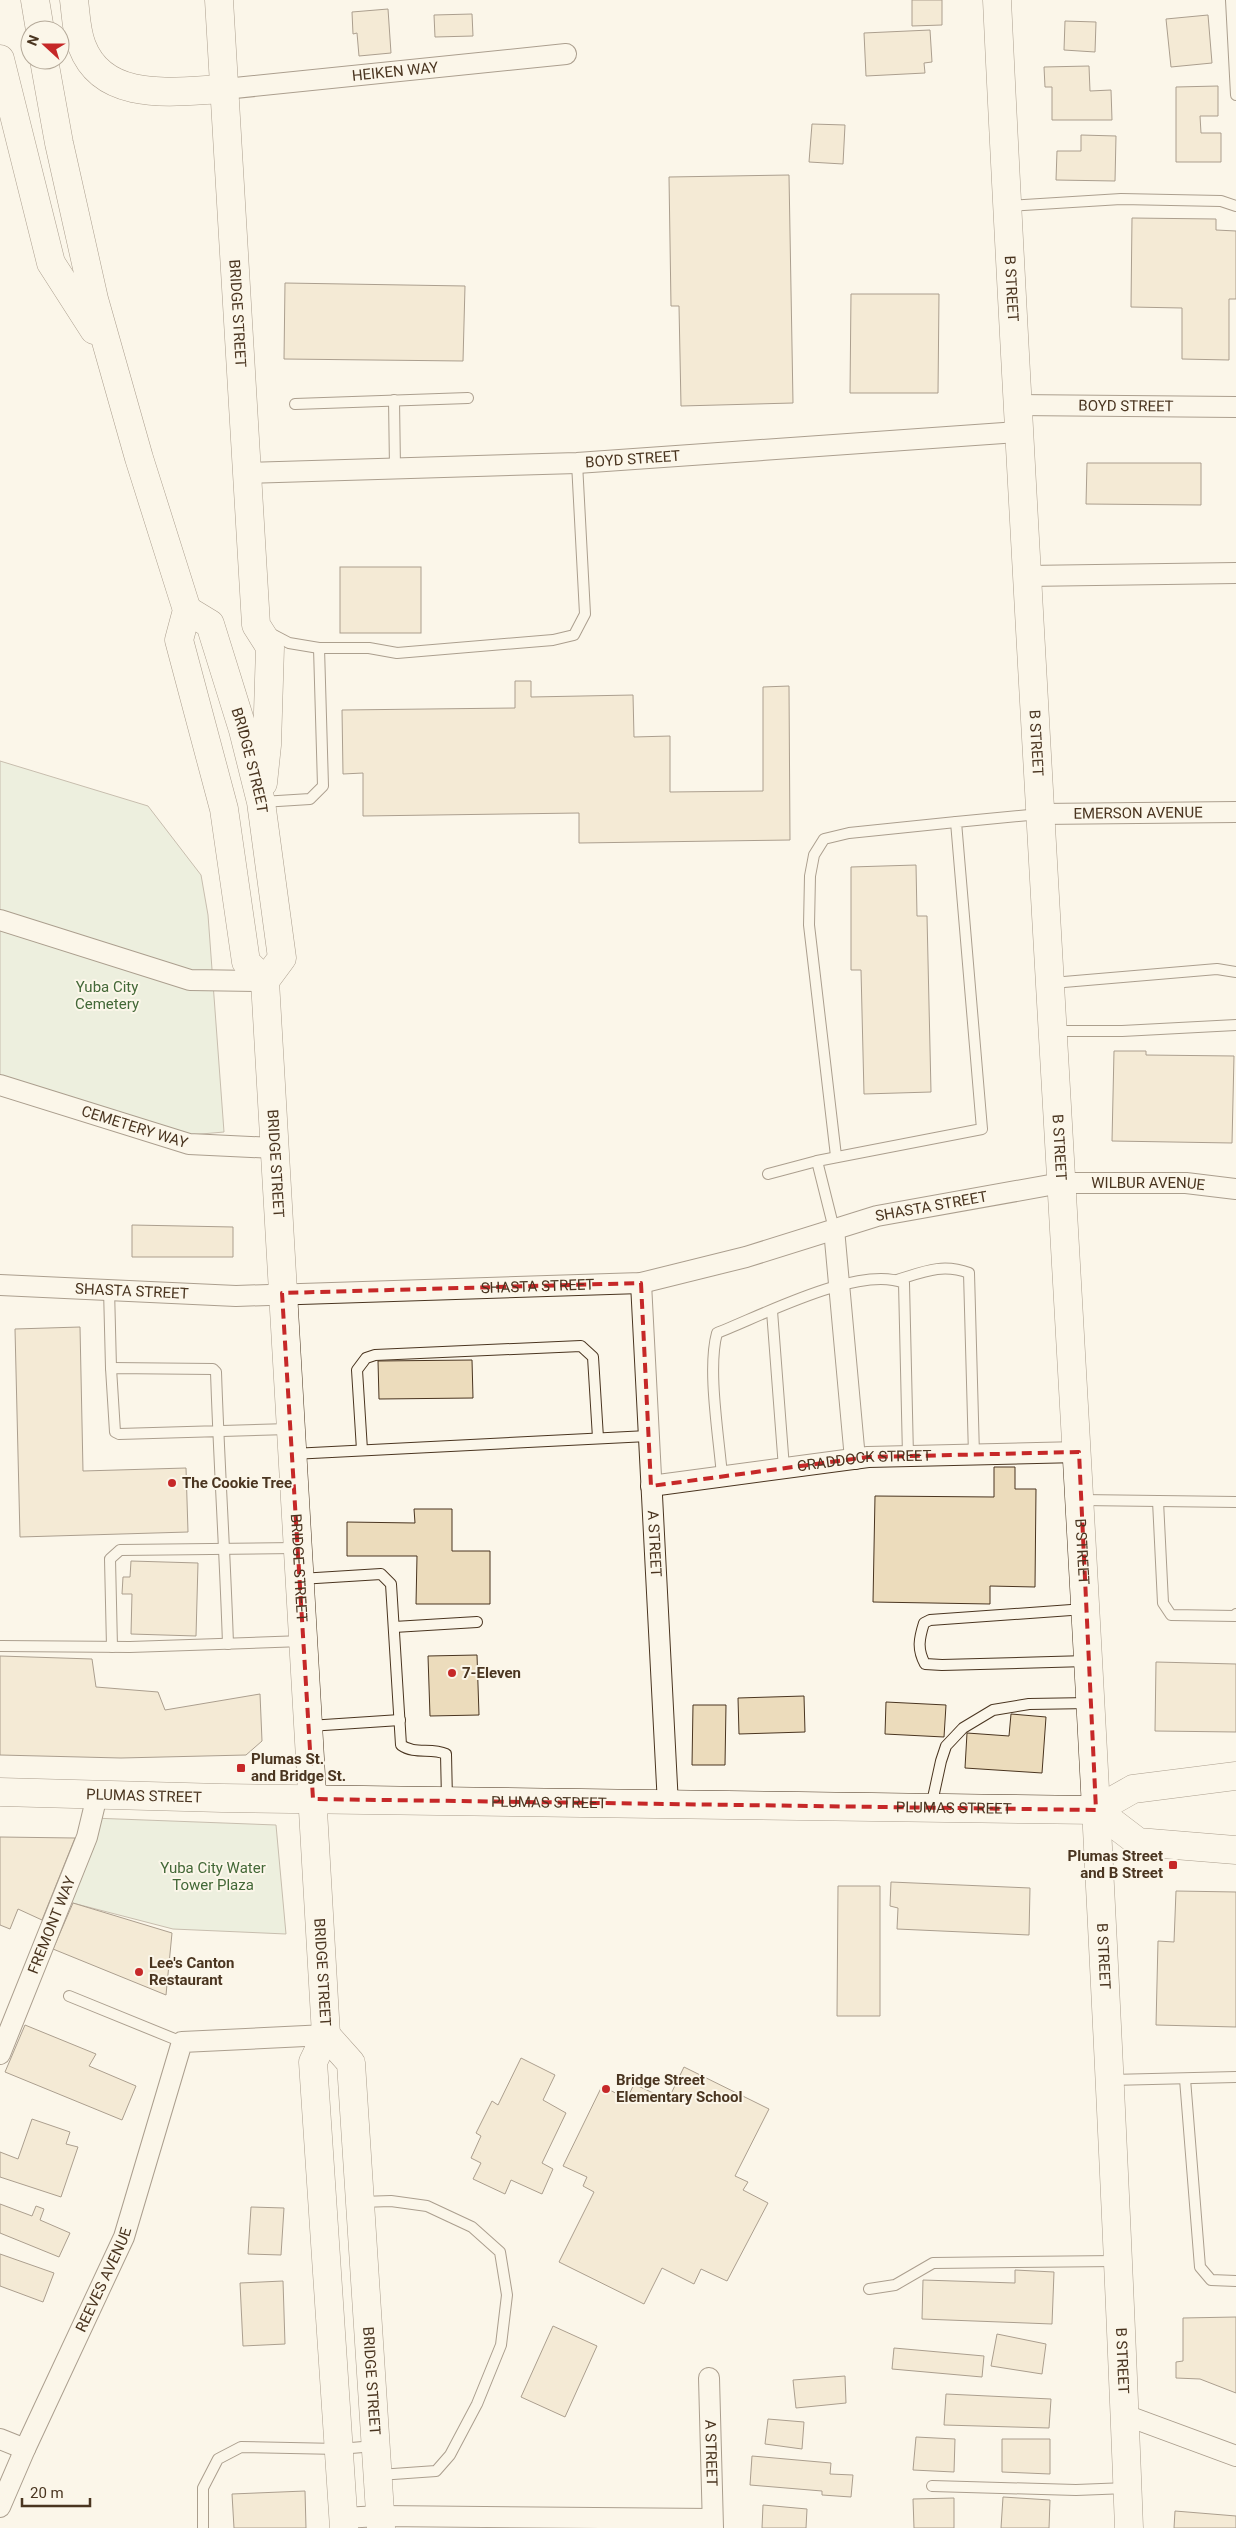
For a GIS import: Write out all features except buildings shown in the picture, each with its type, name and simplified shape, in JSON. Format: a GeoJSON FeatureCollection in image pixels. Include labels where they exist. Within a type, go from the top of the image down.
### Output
{"type":"FeatureCollection","features":[{"type":"Feature","properties":{"kind":"main road"},"geometry":{"type":"LineString","coordinates":[[35,0],[38,20]]}},
{"type":"Feature","properties":{"kind":"main road"},"geometry":{"type":"LineString","coordinates":[[74,0],[80,38],[86,56],[97,70],[114,82],[132,89],[147,91],[225,88]]}},
{"type":"Feature","properties":{"kind":"main road","name":"BRIDGE STREET"},"geometry":{"type":"LineString","coordinates":[[219,0],[256,625]]}},
{"type":"Feature","properties":{"kind":"main road","name":"B STREET"},"geometry":{"type":"LineString","coordinates":[[997,0],[1016,405],[1052,983],[1052,1031],[1061,1183],[1079,1452],[1130,2528]]}},
{"type":"Feature","properties":{"kind":"main road"},"geometry":{"type":"LineString","coordinates":[[0,59],[52,263],[107,350]]}},
{"type":"Feature","properties":{"kind":"main road"},"geometry":{"type":"LineString","coordinates":[[46,70],[72,205],[107,350],[187,610],[179,640],[224,808],[246,962],[265,981]]}},
{"type":"Feature","properties":{"kind":"main road","name":"BRIDGE STREET"},"geometry":{"type":"LineString","coordinates":[[187,610],[210,624],[232,691],[261,802],[282,958],[265,981],[326,2035],[313,2062],[343,2523]]}},
{"type":"Feature","properties":{"kind":"main road"},"geometry":{"type":"LineString","coordinates":[[256,625],[270,648],[267,745],[261,802]]}},
{"type":"Feature","properties":{"kind":"main road"},"geometry":{"type":"LineString","coordinates":[[1236,1776],[1133,1789],[1096,1810],[1138,1842],[1236,1850]]}},
{"type":"Feature","properties":{"kind":"main road","name":"PLUMAS STREET"},"geometry":{"type":"LineString","coordinates":[[0,1792],[668,1805],[1096,1810]]}},
{"type":"Feature","properties":{"kind":"main road","name":"BRIDGE STREET"},"geometry":{"type":"LineString","coordinates":[[326,2035],[351,2063],[381,2522]]}},
{"type":"Feature","properties":{"kind":"street","name":"HEIKEN WAY"},"geometry":{"type":"LineString","coordinates":[[225,88],[566,54]]}},
{"type":"Feature","properties":{"kind":"street","name":"BOYD STREET"},"geometry":{"type":"LineString","coordinates":[[1016,405],[1236,407]]}},
{"type":"Feature","properties":{"kind":"street","name":"BOYD STREET"},"geometry":{"type":"LineString","coordinates":[[248,473],[577,463],[1018,432]]}},
{"type":"Feature","properties":{"kind":"street"},"geometry":{"type":"LineString","coordinates":[[1026,576],[1236,573]]}},
{"type":"Feature","properties":{"kind":"street","name":"EMERSON AVENUE"},"geometry":{"type":"LineString","coordinates":[[1040,814],[1236,812]]}},
{"type":"Feature","properties":{"kind":"street"},"geometry":{"type":"LineString","coordinates":[[0,920],[190,980],[265,981]]}},
{"type":"Feature","properties":{"kind":"street","name":"CEMETERY WAY"},"geometry":{"type":"LineString","coordinates":[[0,1085],[189,1144],[274,1148]]}},
{"type":"Feature","properties":{"kind":"street","name":"WILBUR AVENUE"},"geometry":{"type":"LineString","coordinates":[[1061,1183],[1186,1182],[1236,1189]]}},
{"type":"Feature","properties":{"kind":"street","name":"SHASTA STREET"},"geometry":{"type":"LineString","coordinates":[[0,1285],[236,1296],[282,1293],[640,1283],[746,1256],[877,1216],[1061,1183]]}},
{"type":"Feature","properties":{"kind":"street"},"geometry":{"type":"LineString","coordinates":[[834,1229],[855,1459]]}},
{"type":"Feature","properties":{"kind":"street","name":"A STREET"},"geometry":{"type":"LineString","coordinates":[[640,1283],[668,1805]]}},
{"type":"Feature","properties":{"kind":"street","name":"CRADDOCK STREET"},"geometry":{"type":"LineString","coordinates":[[651,1486],[855,1459],[1079,1452]]}},
{"type":"Feature","properties":{"kind":"street","name":"FREMONT WAY"},"geometry":{"type":"LineString","coordinates":[[0,2054],[87,1837],[94,1808],[95,1793]]}},
{"type":"Feature","properties":{"kind":"street"},"geometry":{"type":"LineString","coordinates":[[182,2042],[326,2035]]}},
{"type":"Feature","properties":{"kind":"street","name":"REEVES AVENUE"},"geometry":{"type":"LineString","coordinates":[[0,2507],[124,2237],[182,2042]]}},
{"type":"Feature","properties":{"kind":"street","name":"A STREET"},"geometry":{"type":"LineString","coordinates":[[709,2378],[712,2523]]}},
{"type":"Feature","properties":{"kind":"street"},"geometry":{"type":"LineString","coordinates":[[1125,2416],[1236,2456]]}},
{"type":"Feature","properties":{"kind":"street"},"geometry":{"type":"LineString","coordinates":[[0,2439],[25,2449]]}},
{"type":"Feature","properties":{"kind":"street"},"geometry":{"type":"LineString","coordinates":[[343,2523],[712,2523]]}},
{"type":"Feature","properties":{"kind":"lane"},"geometry":{"type":"LineString","coordinates":[[1231,0],[1236,95]]}},
{"type":"Feature","properties":{"kind":"lane"},"geometry":{"type":"LineString","coordinates":[[1007,206],[1121,199],[1221,201],[1236,206]]}},
{"type":"Feature","properties":{"kind":"lane"},"geometry":{"type":"LineString","coordinates":[[295,404],[468,398]]}},
{"type":"Feature","properties":{"kind":"lane"},"geometry":{"type":"LineString","coordinates":[[394,400],[394,468]]}},
{"type":"Feature","properties":{"kind":"lane"},"geometry":{"type":"LineString","coordinates":[[256,625],[289,643],[319,648],[369,648],[397,653],[553,640],[574,635],[585,614],[577,463]]}},
{"type":"Feature","properties":{"kind":"lane"},"geometry":{"type":"LineString","coordinates":[[261,802],[310,798],[323,786],[319,648]]}},
{"type":"Feature","properties":{"kind":"lane"},"geometry":{"type":"LineString","coordinates":[[836,1156],[809,925],[810,876],[814,855],[824,840],[849,833],[1040,814]]}},
{"type":"Feature","properties":{"kind":"lane"},"geometry":{"type":"LineString","coordinates":[[768,1174],[836,1156],[982,1129],[956,822]]}},
{"type":"Feature","properties":{"kind":"lane"},"geometry":{"type":"LineString","coordinates":[[1052,983],[1217,970],[1236,972]]}},
{"type":"Feature","properties":{"kind":"lane"},"geometry":{"type":"LineString","coordinates":[[1052,1031],[1122,1031],[1236,1025]]}},
{"type":"Feature","properties":{"kind":"lane"},"geometry":{"type":"LineString","coordinates":[[817,1161],[834,1229]]}},
{"type":"Feature","properties":{"kind":"lane"},"geometry":{"type":"LineString","coordinates":[[897,1280],[936,1269],[953,1267],[969,1273],[974,1455]]}},
{"type":"Feature","properties":{"kind":"lane"},"geometry":{"type":"LineString","coordinates":[[722,1476],[713,1356],[717,1333],[840,1284],[892,1278],[904,1283],[908,1456]]}},
{"type":"Feature","properties":{"kind":"lane"},"geometry":{"type":"LineString","coordinates":[[109,1289],[115,1432],[119,1434],[218,1431],[362,1450],[648,1436]]}},
{"type":"Feature","properties":{"kind":"lane"},"geometry":{"type":"LineString","coordinates":[[772,1311],[784,1468]]}},
{"type":"Feature","properties":{"kind":"lane"},"geometry":{"type":"LineString","coordinates":[[362,1450],[356,1370],[366,1358],[375,1355],[581,1346],[593,1357],[598,1438]]}},
{"type":"Feature","properties":{"kind":"lane"},"geometry":{"type":"LineString","coordinates":[[111,1368],[213,1369],[216,1372],[228,1644]]}},
{"type":"Feature","properties":{"kind":"lane"},"geometry":{"type":"LineString","coordinates":[[1081,1500],[1236,1502]]}},
{"type":"Feature","properties":{"kind":"lane"},"geometry":{"type":"LineString","coordinates":[[1158,1501],[1163,1603],[1172,1615],[1235,1616],[1236,1614]]}},
{"type":"Feature","properties":{"kind":"lane"},"geometry":{"type":"LineString","coordinates":[[112,1647],[110,1559],[120,1550],[297,1548]]}},
{"type":"Feature","properties":{"kind":"lane"},"geometry":{"type":"LineString","coordinates":[[300,1578],[381,1574],[391,1584],[402,1745],[410,1751],[440,1751],[446,1754],[446,1800]]}},
{"type":"Feature","properties":{"kind":"lane"},"geometry":{"type":"LineString","coordinates":[[1086,1609],[930,1620],[924,1623],[919,1638],[919,1653],[925,1664],[942,1665],[1089,1661]]}},
{"type":"Feature","properties":{"kind":"lane"},"geometry":{"type":"LineString","coordinates":[[394,1626],[477,1622]]}},
{"type":"Feature","properties":{"kind":"lane"},"geometry":{"type":"LineString","coordinates":[[0,1646],[112,1647],[304,1641]]}},
{"type":"Feature","properties":{"kind":"lane"},"geometry":{"type":"LineString","coordinates":[[931,1807],[941,1760],[946,1746],[963,1728],[993,1710],[1028,1704],[1091,1703]]}},
{"type":"Feature","properties":{"kind":"lane"},"geometry":{"type":"LineString","coordinates":[[309,1726],[400,1720]]}},
{"type":"Feature","properties":{"kind":"lane"},"geometry":{"type":"LineString","coordinates":[[70,1996],[182,2042]]}},
{"type":"Feature","properties":{"kind":"lane"},"geometry":{"type":"LineString","coordinates":[[1109,2080],[1236,2077]]}},
{"type":"Feature","properties":{"kind":"lane"},"geometry":{"type":"LineString","coordinates":[[1185,2079],[1200,2267],[1211,2280],[1236,2281]]}},
{"type":"Feature","properties":{"kind":"lane"},"geometry":{"type":"LineString","coordinates":[[360,2202],[391,2202],[427,2206],[472,2227],[500,2252],[507,2295],[501,2345],[477,2404],[450,2455],[436,2471],[378,2475]]}},
{"type":"Feature","properties":{"kind":"lane"},"geometry":{"type":"LineString","coordinates":[[869,2289],[895,2285],[933,2263],[1118,2261]]}},
{"type":"Feature","properties":{"kind":"lane"},"geometry":{"type":"LineString","coordinates":[[203,2528],[203,2488],[218,2459],[241,2447],[338,2449],[376,2446]]}},
{"type":"Feature","properties":{"kind":"lane"},"geometry":{"type":"LineString","coordinates":[[932,2486],[1076,2490],[1128,2488]]}},
{"type":"Feature","properties":{"kind":"highlighted area"},"geometry":{"type":"Polygon","coordinates":[[[641,1283],[651,1486],[868,1457],[1079,1452],[1096,1810],[313,1799],[282,1293],[641,1283]]]}},
{"type":"Feature","properties":{"kind":"green space","name":"Yuba City Cemetery"},"geometry":{"type":"Polygon","coordinates":[[[0,761],[148,806],[201,875],[208,915],[224,1132],[190,1135],[0,1076],[0,761]]]}},
{"type":"Feature","properties":{"kind":"green space","name":"Yuba City Water Tower Plaza"},"geometry":{"type":"Polygon","coordinates":[[[92,1818],[276,1825],[286,1934],[173,1929],[61,1900],[92,1818]]]}},
{"type":"Feature","properties":{"kind":"place","name":"The Cookie Tree"},"geometry":{"type":"Point","coordinates":[172,1483]}},
{"type":"Feature","properties":{"kind":"place","name":"7-Eleven"},"geometry":{"type":"Point","coordinates":[452,1673]}},
{"type":"Feature","properties":{"kind":"place","name":"Plumas St. and Bridge St."},"geometry":{"type":"Point","coordinates":[241,1768]}},
{"type":"Feature","properties":{"kind":"place","name":"Plumas Street and B Street"},"geometry":{"type":"Point","coordinates":[1173,1865]}},
{"type":"Feature","properties":{"kind":"place","name":"Lee's Canton Restaurant"},"geometry":{"type":"Point","coordinates":[139,1972]}},
{"type":"Feature","properties":{"kind":"place","name":"Bridge Street Elementary School"},"geometry":{"type":"Point","coordinates":[606,2089]}}]}
